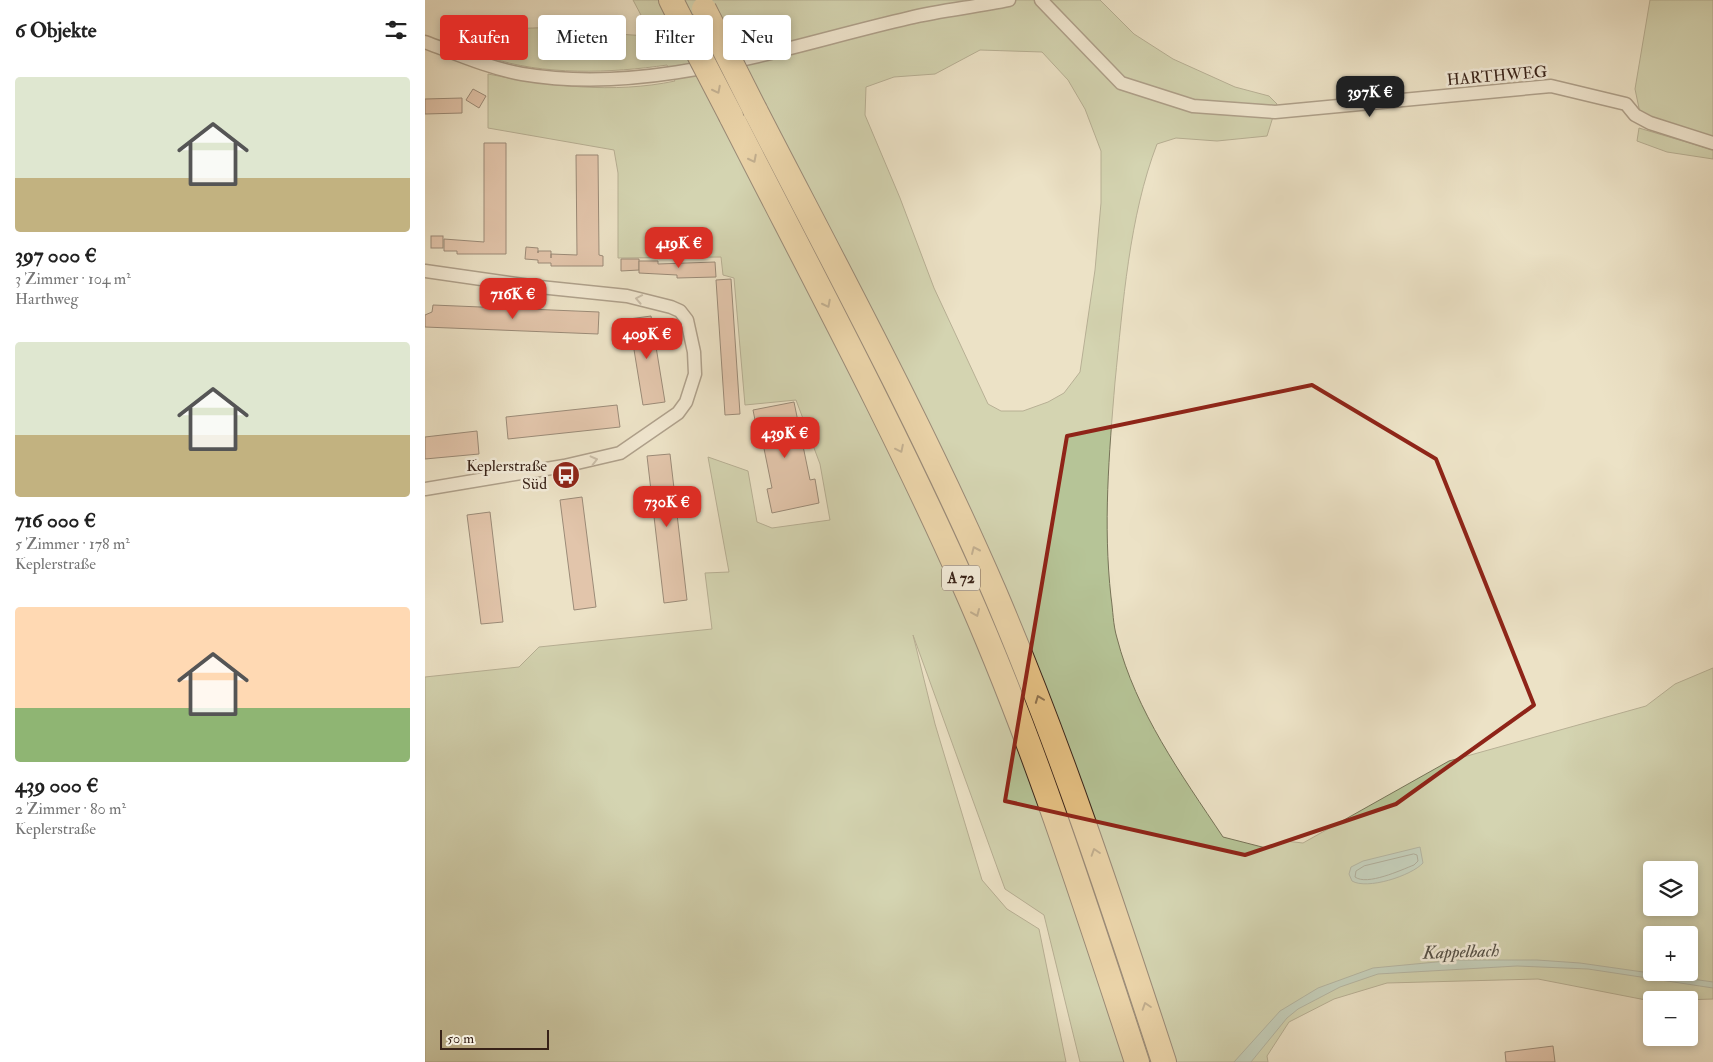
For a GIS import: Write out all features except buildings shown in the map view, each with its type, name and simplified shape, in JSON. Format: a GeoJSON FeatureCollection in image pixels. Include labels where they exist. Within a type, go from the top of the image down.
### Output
{"type":"FeatureCollection","features":[{"type":"Feature","properties":{"kind":"highway","name":"A 72"},"geometry":{"type":"LineString","coordinates":[[702,4],[945,482],[993,589],[1035,689],[1090,835],[1162,1057]]}},
{"type":"Feature","properties":{"kind":"highway","name":"A 72"},"geometry":{"type":"LineString","coordinates":[[675,8],[861,372],[964,584],[1007,688],[1055,816],[1137,1062]]}},
{"type":"Feature","properties":{"kind":"street"},"geometry":{"type":"LineString","coordinates":[[425,42],[490,66],[522,74],[574,79],[621,79],[678,72],[806,44],[910,18],[1009,0]]}},
{"type":"Feature","properties":{"kind":"street","name":"HARTHWEG"},"geometry":{"type":"LineString","coordinates":[[1041,0],[1121,83],[1193,106],[1275,112],[1551,86],[1627,104],[1635,114],[1650,123],[1713,143]]}},
{"type":"Feature","properties":{"kind":"street"},"geometry":{"type":"LineString","coordinates":[[425,271],[530,286],[627,296],[671,307],[680,311],[687,320],[694,352],[695,374],[687,402],[678,412],[637,443],[620,453],[564,466],[425,489]]}},
{"type":"Feature","properties":{"kind":"highlighted area"},"geometry":{"type":"Polygon","coordinates":[[[1312,385],[1436,459],[1534,705],[1396,804],[1245,855],[1005,801],[1067,436],[1312,385]]]}},
{"type":"Feature","properties":{"kind":"green space"},"geometry":{"type":"Polygon","coordinates":[[[633,0],[1100,0],[1134,34],[1173,59],[1235,87],[1269,96],[1277,104],[1267,136],[1217,141],[1176,138],[1157,144],[1147,172],[1134,231],[1124,292],[1115,382],[1109,463],[1107,543],[1116,633],[1125,665],[1148,717],[1176,766],[1223,837],[1266,848],[1285,841],[1303,843],[1449,761],[1646,706],[1675,684],[1713,668],[1713,999],[1698,999],[1698,991],[1643,991],[1643,999],[1538,979],[1387,983],[1334,999],[1289,1022],[1267,1056],[1268,1062],[1080,1062],[1044,915],[1005,889],[913,635],[935,724],[982,880],[1007,909],[1039,929],[1066,1062],[425,1062],[425,677],[519,667],[539,647],[712,629],[705,573],[729,572],[708,457],[748,471],[757,522],[772,528],[830,520],[820,464],[796,400],[745,405],[734,278],[723,275],[721,257],[618,258],[618,173],[614,150],[488,128],[488,74],[557,85],[605,88],[652,85],[675,81],[667,65],[623,70],[577,71],[531,67],[500,60],[528,60],[528,28],[538,28],[538,60],[626,60],[626,35],[636,35],[636,60],[713,60],[713,15],[641,15],[633,0]],[[980,50],[935,74],[894,77],[866,87],[865,115],[900,198],[934,288],[988,404],[1001,411],[1023,411],[1048,402],[1064,393],[1080,372],[1095,270],[1101,203],[1101,151],[1085,109],[1068,80],[1042,52],[980,50]]]}},
{"type":"Feature","properties":{"kind":"green space"},"geometry":{"type":"Polygon","coordinates":[[[1650,0],[1713,0],[1713,138],[1648,118],[1640,113],[1635,89],[1650,0]]]}},
{"type":"Feature","properties":{"kind":"green space"},"geometry":{"type":"Polygon","coordinates":[[[1639,128],[1713,150],[1713,159],[1667,152],[1637,141],[1639,128]]]}},
{"type":"Feature","properties":{"kind":"water"},"geometry":{"type":"Polygon","coordinates":[[[1420,847],[1423,863],[1409,873],[1378,883],[1368,884],[1352,881],[1349,874],[1351,867],[1363,861],[1420,847]]]}},
{"type":"Feature","properties":{"kind":"water"},"geometry":{"type":"Polygon","coordinates":[[[1457,960],[1537,960],[1580,963],[1643,972],[1643,977],[1588,969],[1517,966],[1378,974],[1340,987],[1298,1009],[1287,1018],[1251,1062],[1234,1062],[1280,1011],[1318,988],[1373,968],[1457,960]]]}},
{"type":"Feature","properties":{"kind":"water"},"geometry":{"type":"Polygon","coordinates":[[[1698,980],[1713,982],[1713,988],[1667,981],[1698,980]]]}},
{"type":"Feature","properties":{"kind":"place","name":"Keplerstraße Süd"},"geometry":{"type":"Point","coordinates":[566,475]}},
{"type":"Feature","properties":{"kind":"water label","name":"Kappelbach"},"geometry":{"type":"Point","coordinates":[1461,952]}}]}
